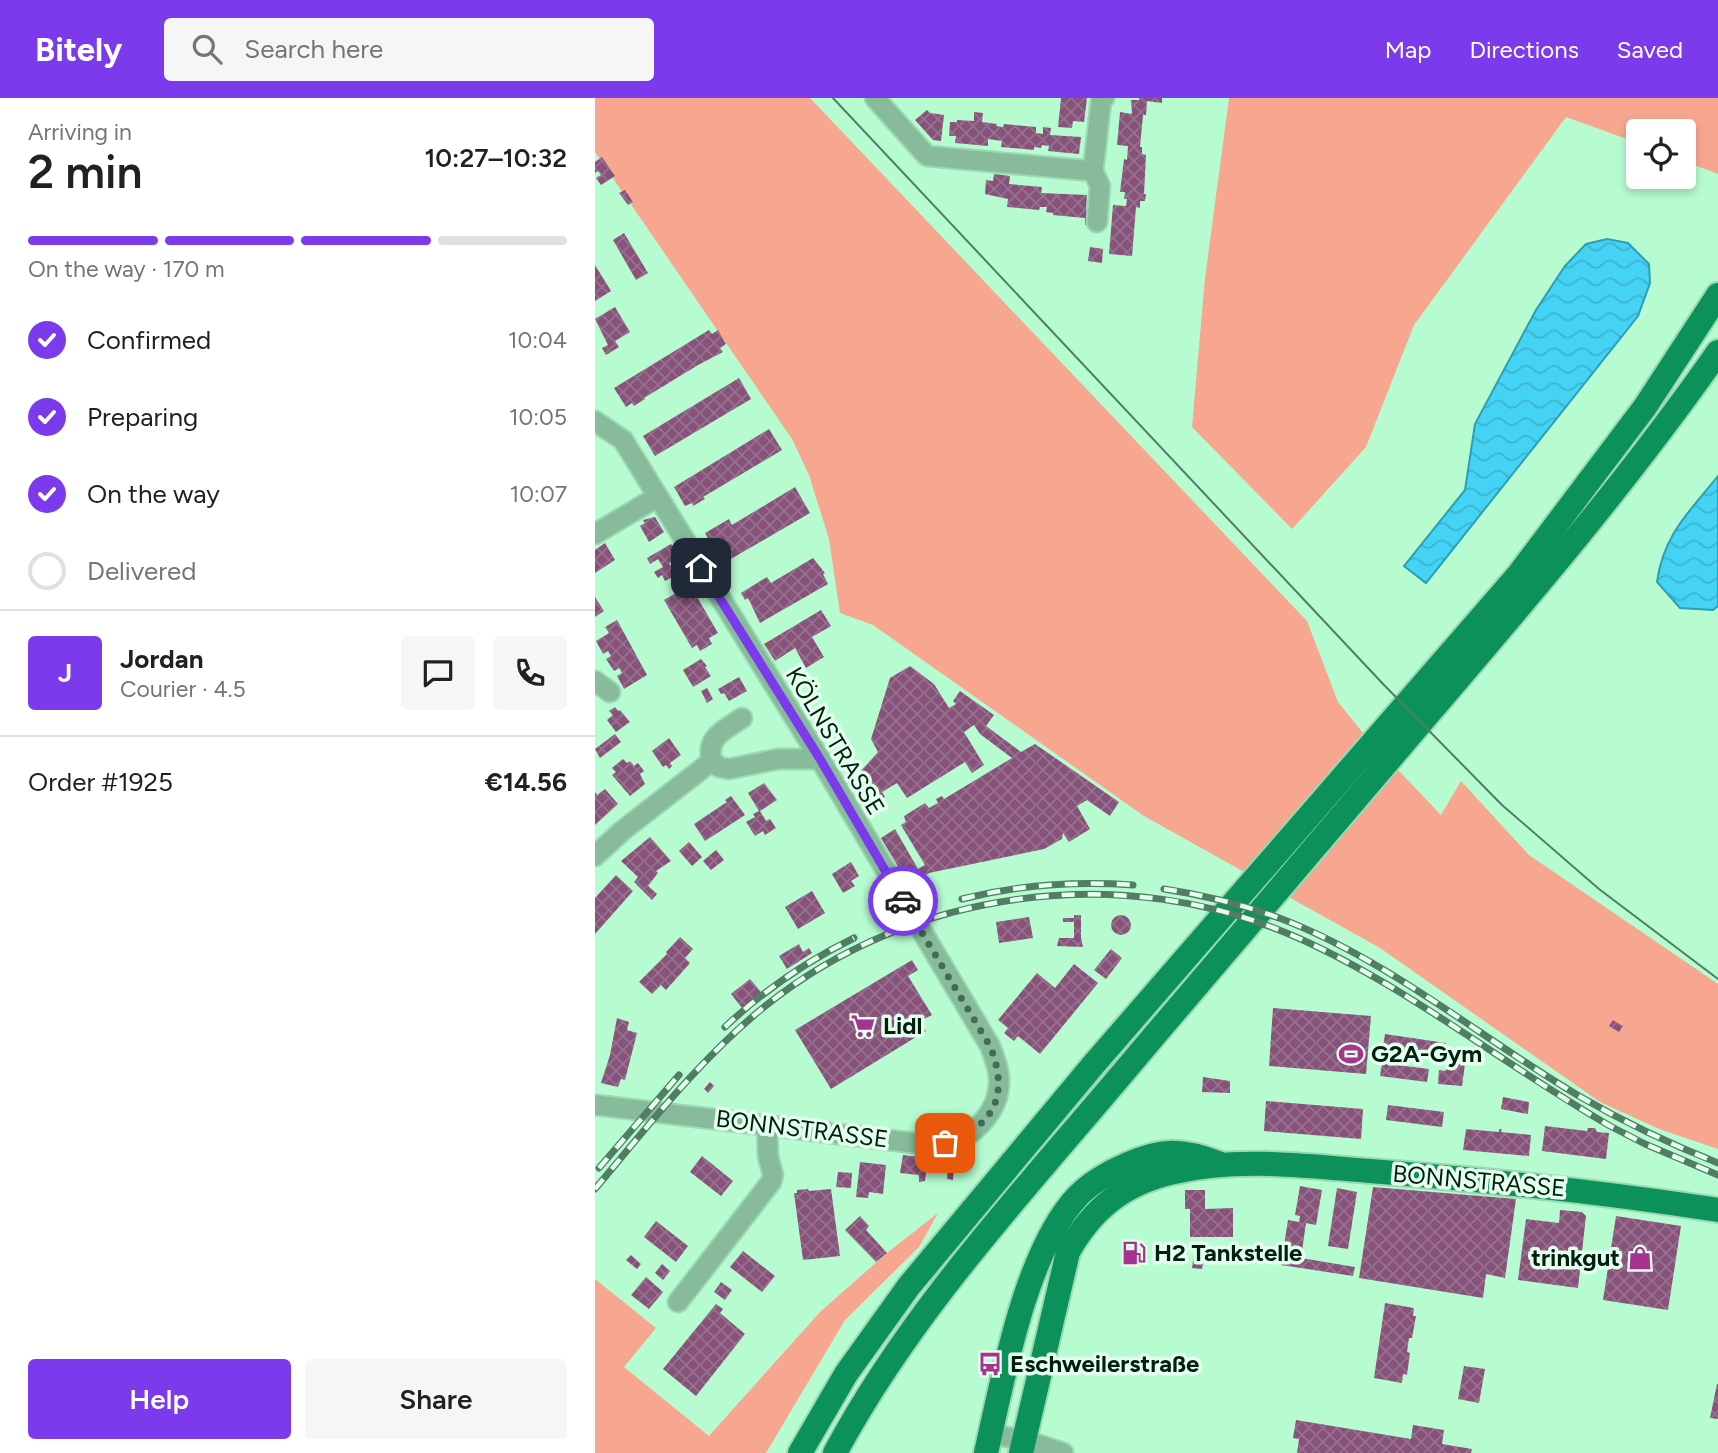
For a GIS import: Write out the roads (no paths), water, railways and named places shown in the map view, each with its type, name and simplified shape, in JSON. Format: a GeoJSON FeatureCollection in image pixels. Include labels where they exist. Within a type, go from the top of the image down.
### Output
{"type":"FeatureCollection","features":[{"type":"Feature","properties":{"kind":"main road"},"geometry":{"type":"LineString","coordinates":[[800,1453],[846,1374],[909,1286],[1171,974],[1519,574],[1645,407],[1718,295]]}},
{"type":"Feature","properties":{"kind":"main road"},"geometry":{"type":"LineString","coordinates":[[835,1453],[885,1369],[968,1257],[1520,606],[1682,404],[1718,352]]}},
{"type":"Feature","properties":{"kind":"main road"},"geometry":{"type":"LineString","coordinates":[[988,1443],[1033,1273],[1053,1229],[1078,1196],[1116,1169],[1158,1153],[1199,1155],[1232,1166]]}},
{"type":"Feature","properties":{"kind":"main road"},"geometry":{"type":"LineString","coordinates":[[1022,1446],[1052,1326],[1061,1274],[1068,1252],[1080,1230],[1109,1200],[1126,1190],[1174,1172],[1232,1166]]}},
{"type":"Feature","properties":{"kind":"main road","name":"BONNSTRASSE"},"geometry":{"type":"LineString","coordinates":[[1232,1166],[1334,1168],[1506,1182],[1718,1210]]}},
{"type":"Feature","properties":{"kind":"street"},"geometry":{"type":"LineString","coordinates":[[875,98],[927,156],[1093,171]]}},
{"type":"Feature","properties":{"kind":"street"},"geometry":{"type":"LineString","coordinates":[[1097,222],[1100,186],[1093,171],[1101,101],[1104,98]]}},
{"type":"Feature","properties":{"kind":"street","name":"KÖLNSTRASSE"},"geometry":{"type":"LineString","coordinates":[[595,421],[623,440],[820,759],[990,1046],[999,1078],[994,1105]]}},
{"type":"Feature","properties":{"kind":"street"},"geometry":{"type":"LineString","coordinates":[[595,534],[657,497]]}},
{"type":"Feature","properties":{"kind":"street"},"geometry":{"type":"LineString","coordinates":[[742,718],[711,742],[709,751],[712,761],[719,767],[729,769],[778,759],[820,759]]}},
{"type":"Feature","properties":{"kind":"street"},"geometry":{"type":"LineString","coordinates":[[595,856],[622,831],[712,761]]}},
{"type":"Feature","properties":{"kind":"street","name":"BONNSTRASSE"},"geometry":{"type":"LineString","coordinates":[[595,1105],[922,1143],[945,1143],[975,1131],[994,1105]]}},
{"type":"Feature","properties":{"kind":"street"},"geometry":{"type":"LineString","coordinates":[[678,1302],[771,1182],[773,1175],[767,1148],[767,1125]]}},
{"type":"Feature","properties":{"kind":"street"},"geometry":{"type":"LineString","coordinates":[[988,1443],[1063,1453]]}},
{"type":"Feature","properties":{"kind":"water"},"geometry":{"type":"Polygon","coordinates":[[[1607,239],[1628,243],[1649,264],[1650,283],[1638,316],[1426,583],[1404,566],[1465,490],[1475,424],[1536,310],[1565,266],[1586,244],[1607,239]]]}},
{"type":"Feature","properties":{"kind":"water"},"geometry":{"type":"Polygon","coordinates":[[[1718,476],[1718,606],[1713,610],[1680,608],[1657,582],[1660,565],[1679,524],[1718,476]]]}},
{"type":"Feature","properties":{"kind":"tram line"},"geometry":{"type":"LineString","coordinates":[[833,98],[1384,685],[1502,805],[1599,889],[1718,979]]}},
{"type":"Feature","properties":{"kind":"railway"},"geometry":{"type":"LineString","coordinates":[[962,899],[1047,885],[1133,885]]}},
{"type":"Feature","properties":{"kind":"railway"},"geometry":{"type":"LineString","coordinates":[[1164,889],[1253,909],[1322,936],[1398,978],[1579,1096],[1647,1132],[1718,1163]]}},
{"type":"Feature","properties":{"kind":"railway"},"geometry":{"type":"LineString","coordinates":[[595,1189],[675,1094],[718,1049],[764,1007],[822,967],[885,935],[952,913],[1021,899],[1091,894],[1161,899],[1230,913],[1296,937],[1337,956],[1416,1002],[1610,1126],[1718,1175]]}},
{"type":"Feature","properties":{"kind":"railway"},"geometry":{"type":"LineString","coordinates":[[725,1027],[786,978],[854,938]]}},
{"type":"Feature","properties":{"kind":"railway"},"geometry":{"type":"LineString","coordinates":[[599,1168],[679,1075]]}},
{"type":"Feature","properties":{"kind":"place","name":"Lidl"},"geometry":{"type":"Point","coordinates":[863,1026]}},
{"type":"Feature","properties":{"kind":"place","name":"G2A-Gym"},"geometry":{"type":"Point","coordinates":[1351,1054]}},
{"type":"Feature","properties":{"kind":"place","name":"H2 Tankstelle"},"geometry":{"type":"Point","coordinates":[1134,1253]}},
{"type":"Feature","properties":{"kind":"place","name":"trinkgut"},"geometry":{"type":"Point","coordinates":[1640,1258]}},
{"type":"Feature","properties":{"kind":"place","name":"Eschweilerstraße"},"geometry":{"type":"Point","coordinates":[990,1364]}}]}
